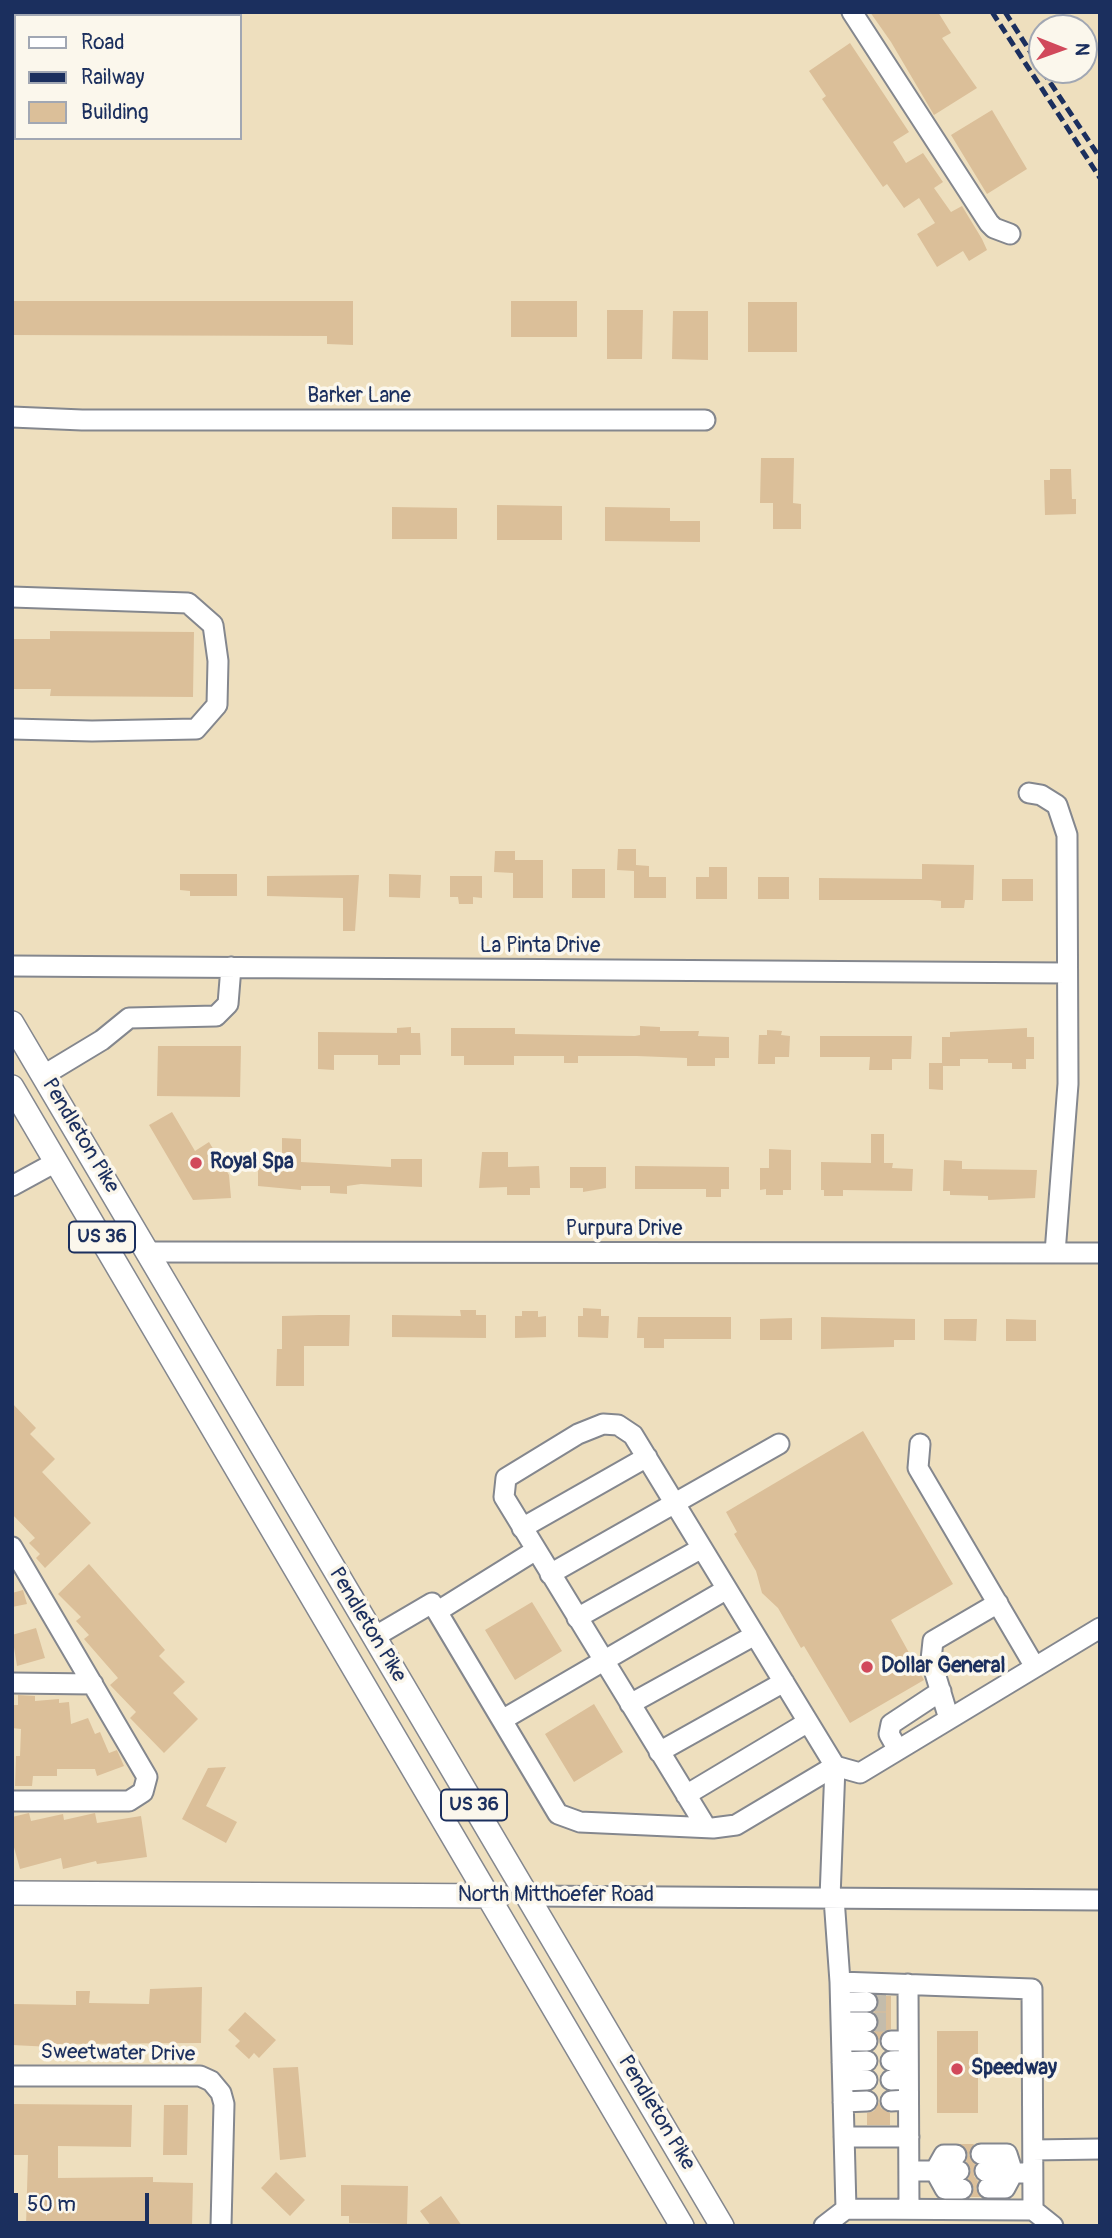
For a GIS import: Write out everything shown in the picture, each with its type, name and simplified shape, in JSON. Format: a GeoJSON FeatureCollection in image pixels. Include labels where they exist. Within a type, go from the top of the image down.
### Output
{"type":"FeatureCollection","features":[{"type":"Feature","properties":{"kind":"main road","name":"Pendleton Pike"},"geometry":{"type":"LineString","coordinates":[[12,1023],[722,2226]]}},
{"type":"Feature","properties":{"kind":"main road","name":"Pendleton Pike"},"geometry":{"type":"LineString","coordinates":[[12,1087],[682,2226]]}},
{"type":"Feature","properties":{"kind":"main road","name":"North Mitthoefer Road"},"geometry":{"type":"LineString","coordinates":[[12,1893],[527,1896]]}},
{"type":"Feature","properties":{"kind":"street"},"geometry":{"type":"LineString","coordinates":[[852,12],[989,223],[994,228],[1010,234]]}},
{"type":"Feature","properties":{"kind":"street","name":"Barker Lane"},"geometry":{"type":"LineString","coordinates":[[12,417],[82,420],[705,420]]}},
{"type":"Feature","properties":{"kind":"street"},"geometry":{"type":"LineString","coordinates":[[12,597],[188,603],[212,625],[218,661],[217,705],[196,729],[12,729]]}},
{"type":"Feature","properties":{"kind":"street"},"geometry":{"type":"LineString","coordinates":[[1029,793],[1041,795],[1057,805],[1068,835],[1067,1117],[1055,1253]]}},
{"type":"Feature","properties":{"kind":"street","name":"La Pinta Drive"},"geometry":{"type":"LineString","coordinates":[[12,966],[1068,974]]}},
{"type":"Feature","properties":{"kind":"street"},"geometry":{"type":"LineString","coordinates":[[44,1075],[102,1040],[129,1018],[216,1016],[228,1004],[231,967]]}},
{"type":"Feature","properties":{"kind":"street"},"geometry":{"type":"LineString","coordinates":[[12,1186],[56,1162]]}},
{"type":"Feature","properties":{"kind":"street","name":"Purpura Drive"},"geometry":{"type":"LineString","coordinates":[[148,1252],[1100,1253]]}},
{"type":"Feature","properties":{"kind":"street"},"geometry":{"type":"LineString","coordinates":[[706,1827],[504,1497],[506,1478],[578,1434],[603,1424],[618,1425],[633,1435],[835,1766],[832,1898],[841,1992],[846,2209]]}},
{"type":"Feature","properties":{"kind":"street"},"geometry":{"type":"LineString","coordinates":[[550,1574],[779,1444]]}},
{"type":"Feature","properties":{"kind":"street"},"geometry":{"type":"LineString","coordinates":[[920,1444],[918,1468],[1035,1667]]}},
{"type":"Feature","properties":{"kind":"street"},"geometry":{"type":"LineString","coordinates":[[522,1528],[647,1457]]}},
{"type":"Feature","properties":{"kind":"street"},"geometry":{"type":"LineString","coordinates":[[12,1547],[146,1773],[143,1792],[129,1801],[12,1801]]}},
{"type":"Feature","properties":{"kind":"street"},"geometry":{"type":"LineString","coordinates":[[577,1618],[702,1548]]}},
{"type":"Feature","properties":{"kind":"street"},"geometry":{"type":"LineString","coordinates":[[438,1611],[536,1550]]}},
{"type":"Feature","properties":{"kind":"street"},"geometry":{"type":"LineString","coordinates":[[502,1720],[727,1589]]}},
{"type":"Feature","properties":{"kind":"street"},"geometry":{"type":"LineString","coordinates":[[374,1637],[432,1603],[558,1814],[580,1822],[706,1827],[736,1825],[835,1766],[860,1773],[1100,1628]]}},
{"type":"Feature","properties":{"kind":"street"},"geometry":{"type":"LineString","coordinates":[[949,1719],[931,1660],[933,1641],[998,1603]]}},
{"type":"Feature","properties":{"kind":"street"},"geometry":{"type":"LineString","coordinates":[[630,1704],[755,1635]]}},
{"type":"Feature","properties":{"kind":"street"},"geometry":{"type":"LineString","coordinates":[[659,1752],[784,1682]]}},
{"type":"Feature","properties":{"kind":"street"},"geometry":{"type":"LineString","coordinates":[[12,1684],[93,1684]]}},
{"type":"Feature","properties":{"kind":"street"},"geometry":{"type":"LineString","coordinates":[[898,1750],[890,1734],[891,1724],[941,1692]]}},
{"type":"Feature","properties":{"kind":"street"},"geometry":{"type":"LineString","coordinates":[[686,1795],[808,1722]]}},
{"type":"Feature","properties":{"kind":"street","name":"North Mitthoefer Road"},"geometry":{"type":"LineString","coordinates":[[527,1896],[1100,1900]]}},
{"type":"Feature","properties":{"kind":"street"},"geometry":{"type":"LineString","coordinates":[[900,2036],[1032,1989],[1033,2210]]}},
{"type":"Feature","properties":{"kind":"street"},"geometry":{"type":"LineString","coordinates":[[841,1992],[867,2022],[842,2032]]}},
{"type":"Feature","properties":{"kind":"street"},"geometry":{"type":"LineString","coordinates":[[841,1992],[900,2036]]}},
{"type":"Feature","properties":{"kind":"street"},"geometry":{"type":"LineString","coordinates":[[900,2036],[900,2101],[909,2137],[909,2171],[917,2215]]}},
{"type":"Feature","properties":{"kind":"street"},"geometry":{"type":"LineString","coordinates":[[843,2071],[867,2071]]}},
{"type":"Feature","properties":{"kind":"street","name":"Sweetwater Drive"},"geometry":{"type":"LineString","coordinates":[[12,2076],[200,2076],[219,2089],[224,2104],[221,2226]]}},
{"type":"Feature","properties":{"kind":"street"},"geometry":{"type":"LineString","coordinates":[[843,2102],[867,2101]]}},
{"type":"Feature","properties":{"kind":"street"},"geometry":{"type":"LineString","coordinates":[[844,2137],[909,2137]]}},
{"type":"Feature","properties":{"kind":"street"},"geometry":{"type":"LineString","coordinates":[[1034,2150],[1100,2149]]}},
{"type":"Feature","properties":{"kind":"street"},"geometry":{"type":"LineString","coordinates":[[1007,2154],[1013,2173],[1005,2188],[985,2171],[1007,2154]]}},
{"type":"Feature","properties":{"kind":"street"},"geometry":{"type":"LineString","coordinates":[[944,2155],[959,2172],[944,2189],[935,2171],[944,2155]]}},
{"type":"Feature","properties":{"kind":"street"},"geometry":{"type":"LineString","coordinates":[[909,2171],[935,2171]]}},
{"type":"Feature","properties":{"kind":"street"},"geometry":{"type":"LineString","coordinates":[[1013,2173],[1033,2173]]}},
{"type":"Feature","properties":{"kind":"street"},"geometry":{"type":"LineString","coordinates":[[824,2226],[846,2209],[917,2215],[1033,2210],[1052,2226]]}},
{"type":"Feature","properties":{"kind":"building"},"geometry":{"type":"Polygon","coordinates":[[[870,12],[938,12],[951,33],[942,38],[977,88],[934,115],[870,12]]]}},
{"type":"Feature","properties":{"kind":"building"},"geometry":{"type":"Polygon","coordinates":[[[850,43],[909,132],[893,142],[906,163],[923,153],[943,182],[934,188],[951,212],[962,206],[982,239],[987,250],[969,261],[963,251],[937,267],[917,234],[935,223],[919,198],[904,208],[887,184],[883,187],[822,99],[826,96],[809,71],[850,43]]]}},
{"type":"Feature","properties":{"kind":"building"},"geometry":{"type":"Polygon","coordinates":[[[992,110],[1027,169],[987,194],[951,135],[992,110]]]}},
{"type":"Feature","properties":{"kind":"building"},"geometry":{"type":"Polygon","coordinates":[[[12,301],[353,301],[353,345],[327,344],[327,336],[12,335],[12,301]]]}},
{"type":"Feature","properties":{"kind":"building"},"geometry":{"type":"Polygon","coordinates":[[[511,301],[577,301],[577,337],[511,337],[511,301]]]}},
{"type":"Feature","properties":{"kind":"building"},"geometry":{"type":"Polygon","coordinates":[[[748,302],[797,302],[797,352],[748,352],[748,302]]]}},
{"type":"Feature","properties":{"kind":"building"},"geometry":{"type":"Polygon","coordinates":[[[607,310],[643,310],[642,359],[607,359],[607,310]]]}},
{"type":"Feature","properties":{"kind":"building"},"geometry":{"type":"Polygon","coordinates":[[[673,311],[708,311],[708,360],[672,359],[673,311]]]}},
{"type":"Feature","properties":{"kind":"building"},"geometry":{"type":"Polygon","coordinates":[[[761,458],[794,458],[793,503],[801,504],[801,529],[773,529],[773,503],[760,503],[761,458]]]}},
{"type":"Feature","properties":{"kind":"building"},"geometry":{"type":"Polygon","coordinates":[[[1050,469],[1071,469],[1072,499],[1076,499],[1076,514],[1045,515],[1044,480],[1050,480],[1050,469]]]}},
{"type":"Feature","properties":{"kind":"building"},"geometry":{"type":"Polygon","coordinates":[[[497,505],[562,506],[562,540],[497,540],[497,505]]]}},
{"type":"Feature","properties":{"kind":"building"},"geometry":{"type":"Polygon","coordinates":[[[392,507],[457,508],[457,539],[392,539],[392,507]]]}},
{"type":"Feature","properties":{"kind":"building"},"geometry":{"type":"Polygon","coordinates":[[[605,507],[670,508],[670,521],[700,521],[700,542],[605,541],[605,507]]]}},
{"type":"Feature","properties":{"kind":"building"},"geometry":{"type":"Polygon","coordinates":[[[50,631],[194,632],[193,697],[50,696],[51,689],[12,689],[12,639],[50,639],[50,631]]]}},
{"type":"Feature","properties":{"kind":"building"},"geometry":{"type":"Polygon","coordinates":[[[618,849],[636,849],[636,865],[649,866],[649,877],[666,877],[666,898],[634,898],[634,871],[617,870],[618,849]]]}},
{"type":"Feature","properties":{"kind":"building"},"geometry":{"type":"Polygon","coordinates":[[[495,851],[515,851],[515,860],[543,860],[543,898],[513,898],[513,873],[494,872],[495,851]]]}},
{"type":"Feature","properties":{"kind":"building"},"geometry":{"type":"Polygon","coordinates":[[[922,864],[974,865],[973,900],[965,900],[964,908],[941,908],[941,901],[930,900],[819,900],[819,878],[922,879],[922,864]]]}},
{"type":"Feature","properties":{"kind":"building"},"geometry":{"type":"Polygon","coordinates":[[[709,867],[727,867],[727,899],[696,899],[696,877],[709,877],[709,867]]]}},
{"type":"Feature","properties":{"kind":"building"},"geometry":{"type":"Polygon","coordinates":[[[572,869],[605,869],[605,898],[572,898],[572,869]]]}},
{"type":"Feature","properties":{"kind":"building"},"geometry":{"type":"Polygon","coordinates":[[[180,874],[237,874],[237,896],[190,896],[190,891],[180,890],[180,874]]]}},
{"type":"Feature","properties":{"kind":"building"},"geometry":{"type":"Polygon","coordinates":[[[389,874],[421,875],[420,898],[389,897],[389,874]]]}},
{"type":"Feature","properties":{"kind":"building"},"geometry":{"type":"Polygon","coordinates":[[[359,875],[355,931],[343,931],[343,898],[267,896],[267,876],[359,875]]]}},
{"type":"Feature","properties":{"kind":"building"},"geometry":{"type":"Polygon","coordinates":[[[450,876],[482,876],[482,898],[473,897],[473,904],[459,904],[458,897],[450,897],[450,876]]]}},
{"type":"Feature","properties":{"kind":"building"},"geometry":{"type":"Polygon","coordinates":[[[758,877],[789,877],[789,899],[758,899],[758,877]]]}},
{"type":"Feature","properties":{"kind":"building"},"geometry":{"type":"Polygon","coordinates":[[[1002,879],[1033,879],[1033,901],[1002,901],[1002,879]]]}},
{"type":"Feature","properties":{"kind":"building"},"geometry":{"type":"Polygon","coordinates":[[[640,1026],[660,1027],[660,1031],[699,1031],[698,1036],[729,1037],[729,1058],[715,1058],[715,1066],[687,1066],[687,1058],[578,1056],[578,1063],[564,1063],[564,1056],[514,1056],[514,1065],[464,1065],[464,1056],[451,1056],[451,1028],[515,1028],[515,1034],[635,1036],[640,1035],[640,1026]]]}},
{"type":"Feature","properties":{"kind":"building"},"geometry":{"type":"Polygon","coordinates":[[[411,1027],[411,1033],[420,1033],[421,1055],[400,1055],[400,1065],[378,1065],[378,1055],[334,1055],[334,1070],[318,1069],[318,1032],[397,1033],[397,1028],[411,1027]]]}},
{"type":"Feature","properties":{"kind":"building"},"geometry":{"type":"Polygon","coordinates":[[[1027,1028],[1027,1037],[1034,1037],[1034,1059],[1026,1059],[1026,1069],[1012,1069],[1012,1063],[988,1063],[988,1059],[960,1059],[960,1066],[943,1066],[943,1090],[929,1089],[929,1063],[942,1063],[942,1037],[950,1037],[950,1032],[1027,1028]]]}},
{"type":"Feature","properties":{"kind":"building"},"geometry":{"type":"Polygon","coordinates":[[[767,1030],[782,1031],[781,1035],[790,1036],[789,1057],[775,1057],[775,1064],[758,1064],[759,1035],[767,1035],[767,1030]]]}},
{"type":"Feature","properties":{"kind":"building"},"geometry":{"type":"Polygon","coordinates":[[[820,1036],[912,1036],[911,1059],[892,1059],[892,1070],[869,1070],[870,1057],[820,1057],[820,1036]]]}},
{"type":"Feature","properties":{"kind":"building"},"geometry":{"type":"Polygon","coordinates":[[[158,1046],[241,1046],[240,1097],[157,1096],[158,1046]]]}},
{"type":"Feature","properties":{"kind":"building","name":"Royal Spa"},"geometry":{"type":"Polygon","coordinates":[[[172,1112],[195,1151],[209,1142],[229,1175],[231,1198],[193,1200],[149,1125],[172,1112]]]}},
{"type":"Feature","properties":{"kind":"building"},"geometry":{"type":"Polygon","coordinates":[[[871,1134],[884,1134],[884,1163],[893,1163],[892,1168],[913,1169],[912,1191],[843,1190],[843,1196],[824,1196],[824,1190],[821,1190],[821,1162],[871,1163],[871,1134]]]}},
{"type":"Feature","properties":{"kind":"building"},"geometry":{"type":"Polygon","coordinates":[[[282,1138],[301,1139],[301,1162],[391,1167],[391,1159],[422,1159],[422,1187],[361,1184],[347,1186],[347,1194],[330,1193],[330,1186],[301,1186],[301,1190],[258,1186],[258,1162],[282,1162],[282,1138]]]}},
{"type":"Feature","properties":{"kind":"building"},"geometry":{"type":"Polygon","coordinates":[[[769,1149],[791,1150],[791,1190],[783,1190],[783,1195],[766,1195],[766,1189],[760,1190],[760,1168],[769,1168],[769,1149]]]}},
{"type":"Feature","properties":{"kind":"building"},"geometry":{"type":"Polygon","coordinates":[[[482,1152],[508,1152],[508,1167],[539,1166],[540,1188],[530,1188],[530,1195],[507,1195],[507,1187],[479,1188],[482,1152]]]}},
{"type":"Feature","properties":{"kind":"building"},"geometry":{"type":"Polygon","coordinates":[[[944,1160],[962,1161],[962,1169],[1037,1170],[1035,1198],[988,1200],[988,1196],[950,1195],[950,1191],[943,1191],[944,1160]]]}},
{"type":"Feature","properties":{"kind":"building"},"geometry":{"type":"Polygon","coordinates":[[[635,1166],[729,1167],[729,1189],[721,1189],[721,1197],[706,1197],[706,1189],[635,1189],[635,1166]]]}},
{"type":"Feature","properties":{"kind":"building"},"geometry":{"type":"Polygon","coordinates":[[[570,1167],[606,1167],[606,1188],[583,1192],[583,1188],[570,1188],[570,1167]]]}},
{"type":"Feature","properties":{"kind":"building"},"geometry":{"type":"Polygon","coordinates":[[[583,1308],[601,1309],[601,1316],[609,1316],[608,1338],[578,1337],[578,1316],[583,1316],[583,1308]]]}},
{"type":"Feature","properties":{"kind":"building"},"geometry":{"type":"Polygon","coordinates":[[[460,1310],[476,1310],[476,1315],[486,1315],[486,1338],[392,1337],[392,1315],[461,1316],[460,1310]]]}},
{"type":"Feature","properties":{"kind":"building"},"geometry":{"type":"Polygon","coordinates":[[[522,1311],[538,1311],[538,1317],[546,1316],[546,1337],[515,1338],[515,1316],[522,1316],[522,1311]]]}},
{"type":"Feature","properties":{"kind":"building"},"geometry":{"type":"Polygon","coordinates":[[[350,1315],[349,1346],[304,1346],[304,1386],[276,1386],[277,1349],[282,1349],[282,1316],[350,1315]]]}},
{"type":"Feature","properties":{"kind":"building"},"geometry":{"type":"Polygon","coordinates":[[[638,1317],[731,1317],[731,1339],[664,1339],[664,1348],[644,1348],[644,1338],[637,1338],[638,1317]]]}},
{"type":"Feature","properties":{"kind":"building"},"geometry":{"type":"Polygon","coordinates":[[[821,1317],[915,1319],[915,1340],[894,1340],[894,1347],[821,1349],[821,1317]]]}},
{"type":"Feature","properties":{"kind":"building"},"geometry":{"type":"Polygon","coordinates":[[[792,1318],[792,1340],[760,1340],[760,1319],[792,1318]]]}},
{"type":"Feature","properties":{"kind":"building"},"geometry":{"type":"Polygon","coordinates":[[[944,1319],[977,1319],[976,1341],[944,1340],[944,1319]]]}},
{"type":"Feature","properties":{"kind":"building"},"geometry":{"type":"Polygon","coordinates":[[[1006,1319],[1036,1320],[1036,1341],[1006,1341],[1006,1319]]]}},
{"type":"Feature","properties":{"kind":"building"},"geometry":{"type":"Polygon","coordinates":[[[12,1403],[36,1428],[30,1434],[55,1459],[42,1472],[91,1523],[45,1568],[36,1558],[40,1554],[29,1543],[35,1538],[12,1514],[12,1403]]]}},
{"type":"Feature","properties":{"kind":"building"},"geometry":{"type":"Polygon","coordinates":[[[863,1431],[953,1584],[891,1620],[924,1680],[850,1723],[804,1646],[801,1648],[778,1608],[762,1593],[756,1571],[734,1534],[737,1532],[726,1512],[863,1431]]]}},
{"type":"Feature","properties":{"kind":"building"},"geometry":{"type":"Polygon","coordinates":[[[89,1564],[165,1650],[159,1656],[185,1682],[173,1693],[198,1719],[164,1753],[130,1718],[136,1712],[110,1685],[118,1678],[84,1639],[89,1635],[76,1621],[81,1617],[58,1594],[89,1564]]]}},
{"type":"Feature","properties":{"kind":"building"},"geometry":{"type":"Polygon","coordinates":[[[23,1590],[27,1604],[12,1607],[12,1593],[23,1590]]]}},
{"type":"Feature","properties":{"kind":"building"},"geometry":{"type":"Polygon","coordinates":[[[532,1602],[562,1651],[515,1680],[485,1630],[532,1602]]]}},
{"type":"Feature","properties":{"kind":"building"},"geometry":{"type":"Polygon","coordinates":[[[36,1628],[45,1658],[17,1666],[12,1635],[36,1628]]]}},
{"type":"Feature","properties":{"kind":"building"},"geometry":{"type":"Polygon","coordinates":[[[18,1695],[35,1696],[35,1701],[59,1699],[59,1703],[69,1702],[71,1724],[88,1718],[95,1734],[100,1732],[109,1753],[117,1750],[124,1766],[97,1776],[95,1769],[57,1769],[57,1776],[33,1776],[32,1786],[15,1786],[16,1756],[20,1756],[21,1729],[12,1728],[12,1705],[18,1705],[18,1695]]]}},
{"type":"Feature","properties":{"kind":"building"},"geometry":{"type":"Polygon","coordinates":[[[594,1704],[623,1752],[574,1782],[545,1734],[594,1704]]]}},
{"type":"Feature","properties":{"kind":"building"},"geometry":{"type":"Polygon","coordinates":[[[226,1767],[206,1806],[237,1822],[226,1843],[182,1819],[208,1768],[226,1767]]]}},
{"type":"Feature","properties":{"kind":"building"},"geometry":{"type":"Polygon","coordinates":[[[29,1813],[31,1821],[63,1814],[64,1820],[95,1813],[97,1823],[141,1816],[147,1857],[97,1864],[96,1861],[63,1869],[61,1858],[20,1869],[12,1840],[12,1817],[29,1813]]]}},
{"type":"Feature","properties":{"kind":"building"},"geometry":{"type":"Polygon","coordinates":[[[202,1987],[201,2043],[52,2044],[52,2047],[12,2045],[12,2004],[76,2005],[76,1991],[90,1991],[89,2003],[149,2004],[150,1989],[202,1987]]]}},
{"type":"Feature","properties":{"kind":"building"},"geometry":{"type":"Polygon","coordinates":[[[877,1996],[891,1996],[891,2029],[884,2031],[879,2040],[874,2032],[879,2023],[874,2012],[879,2003],[877,1996]]]}},
{"type":"Feature","properties":{"kind":"building"},"geometry":{"type":"Polygon","coordinates":[[[245,2012],[276,2040],[259,2058],[254,2053],[249,2059],[235,2046],[240,2041],[228,2030],[245,2012]]]}},
{"type":"Feature","properties":{"kind":"building"},"geometry":{"type":"Polygon","coordinates":[[[937,2031],[978,2031],[978,2113],[937,2113],[937,2031]]]}},
{"type":"Feature","properties":{"kind":"building"},"geometry":{"type":"Polygon","coordinates":[[[298,2067],[306,2157],[280,2160],[273,2068],[298,2067]]]}},
{"type":"Feature","properties":{"kind":"building"},"geometry":{"type":"Polygon","coordinates":[[[879,2102],[881,2108],[890,2113],[890,2125],[867,2125],[867,2113],[874,2111],[879,2102]]]}},
{"type":"Feature","properties":{"kind":"building"},"geometry":{"type":"Polygon","coordinates":[[[12,2104],[132,2105],[131,2147],[58,2146],[58,2178],[153,2177],[153,2182],[193,2183],[192,2226],[26,2226],[28,2155],[12,2155],[12,2104]]]}},
{"type":"Feature","properties":{"kind":"building"},"geometry":{"type":"Polygon","coordinates":[[[164,2105],[188,2105],[187,2155],[163,2155],[164,2105]]]}},
{"type":"Feature","properties":{"kind":"building"},"geometry":{"type":"Polygon","coordinates":[[[959,2144],[974,2144],[969,2155],[975,2164],[974,2176],[978,2181],[976,2189],[981,2197],[970,2197],[974,2188],[968,2179],[971,2170],[966,2161],[968,2154],[959,2144]]]}},
{"type":"Feature","properties":{"kind":"building"},"geometry":{"type":"Polygon","coordinates":[[[276,2172],[305,2200],[290,2216],[261,2188],[276,2172]]]}},
{"type":"Feature","properties":{"kind":"building"},"geometry":{"type":"Polygon","coordinates":[[[341,2185],[408,2186],[407,2224],[349,2223],[349,2216],[341,2216],[341,2185]]]}},
{"type":"Feature","properties":{"kind":"building"},"geometry":{"type":"Polygon","coordinates":[[[441,2196],[462,2226],[431,2226],[420,2211],[441,2196]]]}},
{"type":"Feature","properties":{"kind":"tunnel"},"geometry":{"type":"LineString","coordinates":[[867,2002],[891,2002]]}},
{"type":"Feature","properties":{"kind":"tunnel"},"geometry":{"type":"LineString","coordinates":[[867,2022],[891,2022]]}},
{"type":"Feature","properties":{"kind":"railway"},"geometry":{"type":"LineString","coordinates":[[992,12],[1100,178]]}},
{"type":"Feature","properties":{"kind":"railway"},"geometry":{"type":"LineString","coordinates":[[1005,12],[1028,48]]}},
{"type":"Feature","properties":{"kind":"railway"},"geometry":{"type":"LineString","coordinates":[[1051,84],[1100,158]]}},
{"type":"Feature","properties":{"kind":"place","name":"Royal Spa"},"geometry":{"type":"Point","coordinates":[196,1163]}},
{"type":"Feature","properties":{"kind":"place","name":"Dollar General"},"geometry":{"type":"Point","coordinates":[867,1667]}},
{"type":"Feature","properties":{"kind":"place","name":"Speedway"},"geometry":{"type":"Point","coordinates":[957,2069]}}]}
